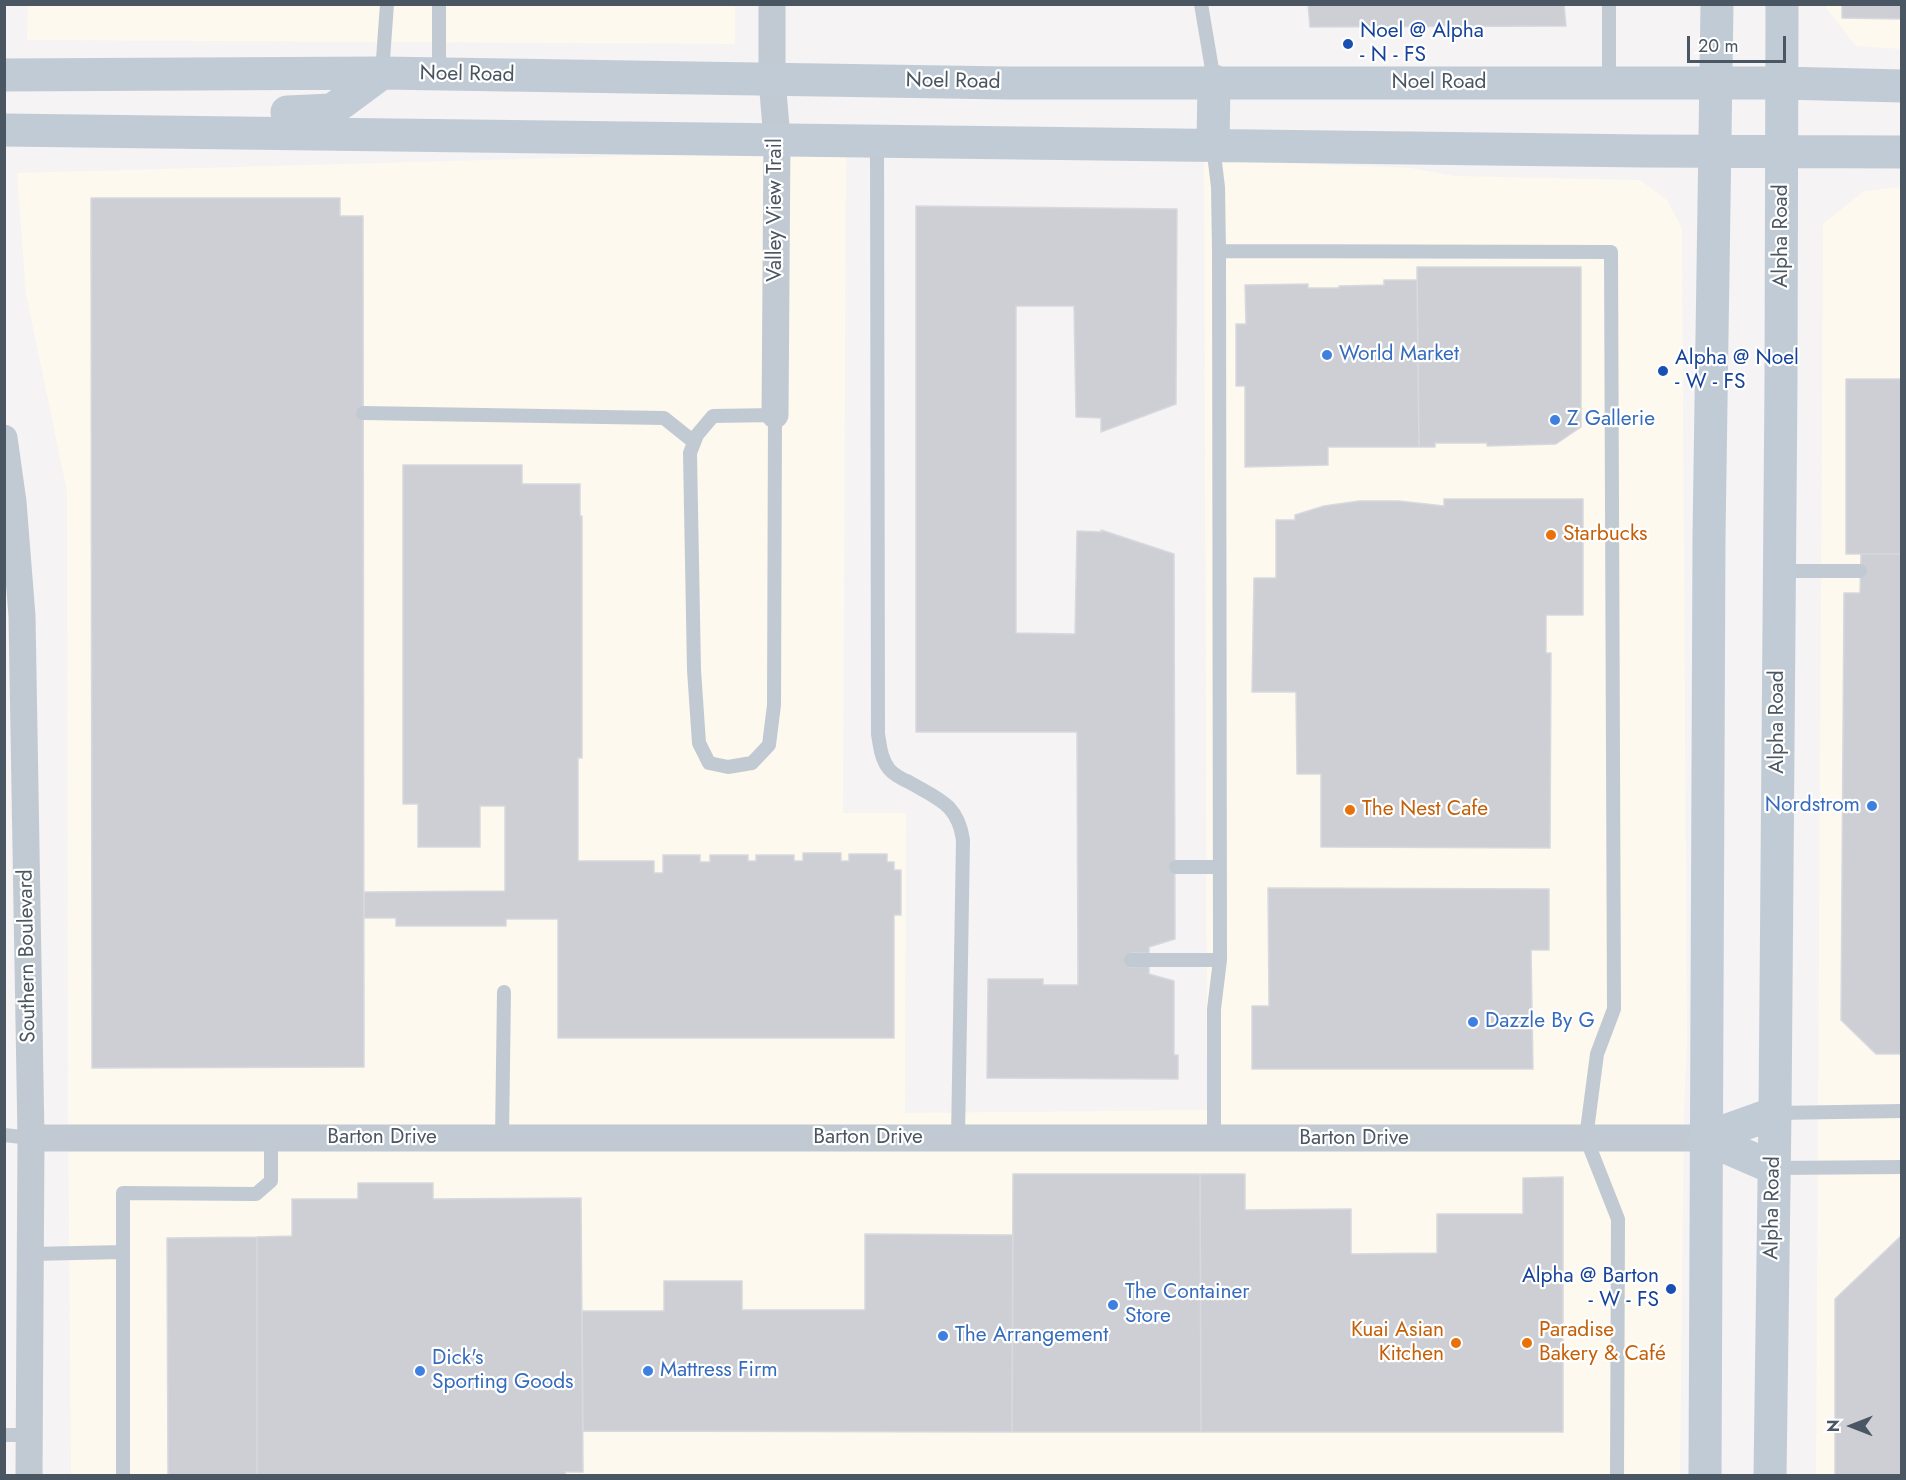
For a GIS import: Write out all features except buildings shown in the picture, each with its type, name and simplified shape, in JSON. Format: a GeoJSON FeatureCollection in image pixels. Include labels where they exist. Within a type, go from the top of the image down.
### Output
{"type":"FeatureCollection","features":[{"type":"Feature","properties":{"kind":"street","name":"Valley View Trail"},"geometry":{"type":"LineString","coordinates":[[772,4],[772,80],[777,140],[775,415]]}},
{"type":"Feature","properties":{"kind":"street"},"geometry":{"type":"LineString","coordinates":[[1705,1476],[1709,536],[1718,4]]}},
{"type":"Feature","properties":{"kind":"street","name":"Alpha Road"},"geometry":{"type":"LineString","coordinates":[[1770,1476],[1780,571],[1782,4]]}},
{"type":"Feature","properties":{"kind":"street","name":"Noel Road"},"geometry":{"type":"LineString","coordinates":[[4,75],[382,73],[1008,83],[1214,81],[1782,83],[1902,86]]}},
{"type":"Feature","properties":{"kind":"street"},"geometry":{"type":"LineString","coordinates":[[245,132],[287,112],[332,110],[382,73]]}},
{"type":"Feature","properties":{"kind":"street"},"geometry":{"type":"LineString","coordinates":[[1213,146],[1214,81]]}},
{"type":"Feature","properties":{"kind":"street"},"geometry":{"type":"LineString","coordinates":[[4,130],[1715,152],[1902,152]]}},
{"type":"Feature","properties":{"kind":"street","name":"Southern Boulevard"},"geometry":{"type":"LineString","coordinates":[[4,438],[13,502],[13,615],[31,1138],[31,1254],[17,1435],[29,1476]]}},
{"type":"Feature","properties":{"kind":"street"},"geometry":{"type":"LineString","coordinates":[[1705,1138],[1775,1113]]}},
{"type":"Feature","properties":{"kind":"street","name":"Barton Drive"},"geometry":{"type":"LineString","coordinates":[[31,1138],[1705,1138]]}},
{"type":"Feature","properties":{"kind":"street"},"geometry":{"type":"LineString","coordinates":[[1705,1138],[1774,1168]]}},
{"type":"Feature","properties":{"kind":"lane"},"geometry":{"type":"LineString","coordinates":[[382,73],[387,4]]}},
{"type":"Feature","properties":{"kind":"lane"},"geometry":{"type":"LineString","coordinates":[[439,4],[439,75]]}},
{"type":"Feature","properties":{"kind":"lane"},"geometry":{"type":"LineString","coordinates":[[1201,4],[1214,81]]}},
{"type":"Feature","properties":{"kind":"lane"},"geometry":{"type":"LineString","coordinates":[[1609,4],[1609,83]]}},
{"type":"Feature","properties":{"kind":"lane"},"geometry":{"type":"LineString","coordinates":[[877,141],[878,734],[881,754],[889,769],[953,810],[961,823],[963,840],[958,1138]]}},
{"type":"Feature","properties":{"kind":"lane"},"geometry":{"type":"LineString","coordinates":[[1213,146],[1218,187],[1219,251],[1220,960],[1214,1010],[1214,1139]]}},
{"type":"Feature","properties":{"kind":"lane"},"geometry":{"type":"LineString","coordinates":[[1219,251],[1611,252],[1614,1010],[1597,1054],[1586,1138],[1618,1219],[1617,1476]]}},
{"type":"Feature","properties":{"kind":"lane"},"geometry":{"type":"LineString","coordinates":[[363,414],[664,418],[694,442]]}},
{"type":"Feature","properties":{"kind":"lane"},"geometry":{"type":"LineString","coordinates":[[775,415],[774,705],[769,745],[752,763],[728,767],[709,763],[699,743],[694,670],[690,453],[697,435],[714,416],[775,415]]}},
{"type":"Feature","properties":{"kind":"lane"},"geometry":{"type":"LineString","coordinates":[[1780,571],[1860,571]]}},
{"type":"Feature","properties":{"kind":"lane"},"geometry":{"type":"LineString","coordinates":[[1176,867],[1219,867]]}},
{"type":"Feature","properties":{"kind":"lane"},"geometry":{"type":"LineString","coordinates":[[1131,960],[1220,960]]}},
{"type":"Feature","properties":{"kind":"lane"},"geometry":{"type":"LineString","coordinates":[[502,1138],[504,992]]}},
{"type":"Feature","properties":{"kind":"lane"},"geometry":{"type":"LineString","coordinates":[[1775,1113],[1902,1111]]}},
{"type":"Feature","properties":{"kind":"lane"},"geometry":{"type":"LineString","coordinates":[[4,1135],[31,1138]]}},
{"type":"Feature","properties":{"kind":"lane"},"geometry":{"type":"LineString","coordinates":[[123,1476],[123,1193],[256,1194],[271,1181],[271,1138]]}},
{"type":"Feature","properties":{"kind":"lane"},"geometry":{"type":"LineString","coordinates":[[1774,1168],[1902,1167]]}},
{"type":"Feature","properties":{"kind":"lane"},"geometry":{"type":"LineString","coordinates":[[31,1254],[123,1252]]}},
{"type":"Feature","properties":{"kind":"shaded area"},"geometry":{"type":"Polygon","coordinates":[[[28,5],[735,5],[735,44],[27,40],[28,5]]]}},
{"type":"Feature","properties":{"kind":"shaded area"},"geometry":{"type":"Polygon","coordinates":[[[1824,5],[1901,5],[1901,49],[1856,46],[1824,5]]]}},
{"type":"Feature","properties":{"kind":"shaded area"},"geometry":{"type":"Polygon","coordinates":[[[846,150],[843,813],[906,813],[905,1113],[1207,1110],[1204,157],[1258,162],[1411,168],[1455,176],[1640,180],[1667,200],[1682,228],[1687,1041],[1684,1109],[1680,1475],[71,1475],[67,491],[26,294],[17,173],[846,150]]]}},
{"type":"Feature","properties":{"kind":"shaded area"},"geometry":{"type":"Polygon","coordinates":[[[1901,187],[1901,1475],[1816,1476],[1823,224],[1864,191],[1901,187]]]}},
{"type":"Feature","properties":{"kind":"place","name":"Noel @ Alpha - N - FS"},"geometry":{"type":"Point","coordinates":[1348,44]}},
{"type":"Feature","properties":{"kind":"place","name":"World Market"},"geometry":{"type":"Point","coordinates":[1327,355]}},
{"type":"Feature","properties":{"kind":"place","name":"Alpha @ Noel - W - FS"},"geometry":{"type":"Point","coordinates":[1663,371]}},
{"type":"Feature","properties":{"kind":"place","name":"Z Gallerie"},"geometry":{"type":"Point","coordinates":[1555,420]}},
{"type":"Feature","properties":{"kind":"place","name":"Starbucks"},"geometry":{"type":"Point","coordinates":[1551,535]}},
{"type":"Feature","properties":{"kind":"place","name":"Nordstrom"},"geometry":{"type":"Point","coordinates":[1872,806]}},
{"type":"Feature","properties":{"kind":"place","name":"The Nest Cafe"},"geometry":{"type":"Point","coordinates":[1350,810]}},
{"type":"Feature","properties":{"kind":"place","name":"Dazzle By G"},"geometry":{"type":"Point","coordinates":[1473,1022]}},
{"type":"Feature","properties":{"kind":"place","name":"Alpha @ Barton - W - FS"},"geometry":{"type":"Point","coordinates":[1671,1289]}},
{"type":"Feature","properties":{"kind":"place","name":"The Container Store"},"geometry":{"type":"Point","coordinates":[1113,1305]}},
{"type":"Feature","properties":{"kind":"place","name":"The Arrangement"},"geometry":{"type":"Point","coordinates":[943,1336]}},
{"type":"Feature","properties":{"kind":"place","name":"Kuai Asian Kitchen"},"geometry":{"type":"Point","coordinates":[1456,1343]}},
{"type":"Feature","properties":{"kind":"place","name":"Paradise Bakery & Café"},"geometry":{"type":"Point","coordinates":[1527,1343]}},
{"type":"Feature","properties":{"kind":"place","name":"Dick's Sporting Goods"},"geometry":{"type":"Point","coordinates":[420,1371]}},
{"type":"Feature","properties":{"kind":"place","name":"Mattress Firm"},"geometry":{"type":"Point","coordinates":[648,1371]}}]}
